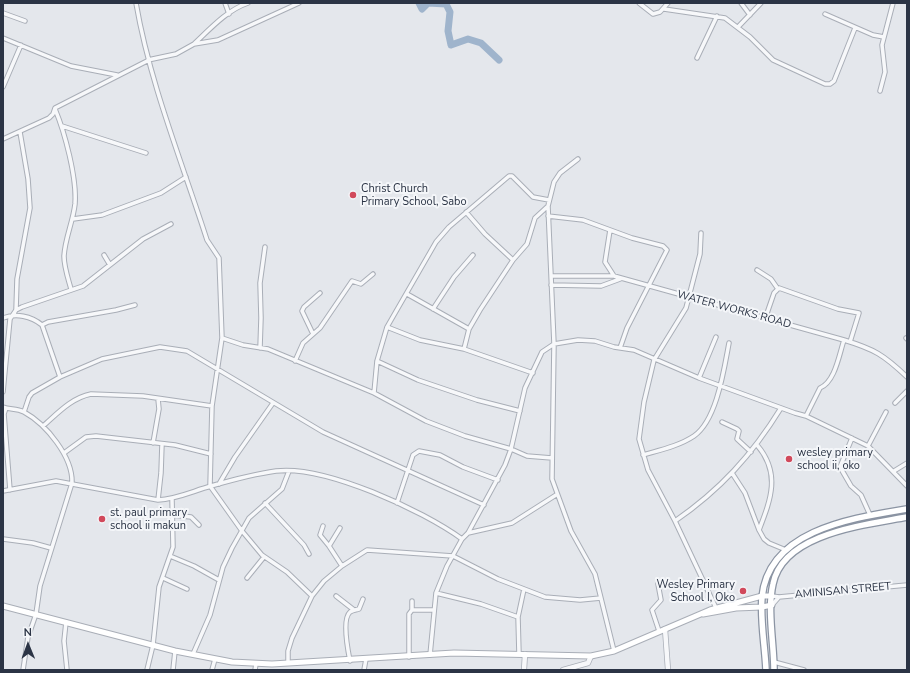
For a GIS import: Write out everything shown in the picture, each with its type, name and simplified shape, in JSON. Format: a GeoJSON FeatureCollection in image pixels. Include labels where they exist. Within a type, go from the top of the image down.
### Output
{"type":"FeatureCollection","features":[{"type":"Feature","properties":{"kind":"highway"},"geometry":{"type":"LineString","coordinates":[[766,670],[762,596],[768,574],[776,561],[786,550],[806,534],[870,515],[907,509]]}},
{"type":"Feature","properties":{"kind":"highway"},"geometry":{"type":"LineString","coordinates":[[774,670],[772,596],[774,581],[782,565],[791,554],[810,541],[859,526],[907,517]]}},
{"type":"Feature","properties":{"kind":"main road"},"geometry":{"type":"LineString","coordinates":[[3,606],[153,645],[215,659],[256,664],[409,657],[454,653],[591,656],[614,651],[716,608],[762,596],[772,596]]}},
{"type":"Feature","properties":{"kind":"main road"},"geometry":{"type":"LineString","coordinates":[[702,614],[736,608],[772,605]]}},
{"type":"Feature","properties":{"kind":"street"},"geometry":{"type":"LineString","coordinates":[[138,3],[148,60],[207,240],[219,258],[222,338],[216,368],[212,406],[210,486],[242,531],[264,557],[287,572],[312,596]]}},
{"type":"Feature","properties":{"kind":"street"},"geometry":{"type":"LineString","coordinates":[[225,3],[229,14]]}},
{"type":"Feature","properties":{"kind":"street"},"geometry":{"type":"LineString","coordinates":[[3,139],[49,118],[53,114],[55,108],[148,60],[176,54],[194,44],[214,24],[248,3]]}},
{"type":"Feature","properties":{"kind":"street"},"geometry":{"type":"LineString","coordinates":[[194,44],[218,40],[299,3]]}},
{"type":"Feature","properties":{"kind":"street"},"geometry":{"type":"LineString","coordinates":[[639,3],[653,14],[664,9],[668,3]]}},
{"type":"Feature","properties":{"kind":"street"},"geometry":{"type":"LineString","coordinates":[[741,3],[750,15]]}},
{"type":"Feature","properties":{"kind":"street"},"geometry":{"type":"LineString","coordinates":[[738,28],[762,3]]}},
{"type":"Feature","properties":{"kind":"street"},"geometry":{"type":"LineString","coordinates":[[880,91],[885,72],[882,53],[884,37],[893,3]]}},
{"type":"Feature","properties":{"kind":"street"},"geometry":{"type":"LineString","coordinates":[[664,9],[725,18],[773,60],[824,84],[830,84],[834,81],[855,28]]}},
{"type":"Feature","properties":{"kind":"street"},"geometry":{"type":"LineString","coordinates":[[3,12],[25,21]]}},
{"type":"Feature","properties":{"kind":"street"},"geometry":{"type":"LineString","coordinates":[[825,14],[855,28],[873,35],[884,37]]}},
{"type":"Feature","properties":{"kind":"street"},"geometry":{"type":"LineString","coordinates":[[697,58],[717,16]]}},
{"type":"Feature","properties":{"kind":"street"},"geometry":{"type":"LineString","coordinates":[[3,38],[71,66],[118,75]]}},
{"type":"Feature","properties":{"kind":"street"},"geometry":{"type":"LineString","coordinates":[[3,87],[21,45]]}},
{"type":"Feature","properties":{"kind":"street"},"geometry":{"type":"LineString","coordinates":[[55,108],[62,126],[74,186],[73,219],[64,254],[64,264],[71,289]]}},
{"type":"Feature","properties":{"kind":"street"},"geometry":{"type":"LineString","coordinates":[[62,126],[146,153]]}},
{"type":"Feature","properties":{"kind":"street"},"geometry":{"type":"LineString","coordinates":[[16,310],[16,279],[30,208],[28,179],[20,132]]}},
{"type":"Feature","properties":{"kind":"street"},"geometry":{"type":"LineString","coordinates":[[578,159],[560,173],[554,182],[548,206],[554,344],[552,479],[556,495],[570,531],[595,574],[614,651]]}},
{"type":"Feature","properties":{"kind":"street"},"geometry":{"type":"LineString","coordinates":[[374,392],[378,361],[387,327],[436,242],[466,212],[509,176],[512,176],[533,197],[549,200]]}},
{"type":"Feature","properties":{"kind":"street"},"geometry":{"type":"LineString","coordinates":[[73,219],[102,215],[161,193],[187,178]]}},
{"type":"Feature","properties":{"kind":"street"},"geometry":{"type":"LineString","coordinates":[[464,349],[469,329],[513,260],[527,244],[535,218],[548,206]]}},
{"type":"Feature","properties":{"kind":"street"},"geometry":{"type":"LineString","coordinates":[[466,212],[485,234],[513,260]]}},
{"type":"Feature","properties":{"kind":"street"},"geometry":{"type":"LineString","coordinates":[[548,216],[583,220],[666,248],[666,252],[650,286],[627,328],[620,348]]}},
{"type":"Feature","properties":{"kind":"street"},"geometry":{"type":"LineString","coordinates":[[3,392],[12,315],[16,310],[37,300],[83,286],[143,239],[171,224]]}},
{"type":"Feature","properties":{"kind":"street"},"geometry":{"type":"LineString","coordinates":[[610,230],[605,262],[614,276]]}},
{"type":"Feature","properties":{"kind":"street"},"geometry":{"type":"LineString","coordinates":[[702,233],[700,254],[687,298],[686,308],[654,360],[644,402],[639,439],[648,470],[675,521],[716,608]]}},
{"type":"Feature","properties":{"kind":"street"},"geometry":{"type":"LineString","coordinates":[[260,348],[262,318],[260,283],[265,247]]}},
{"type":"Feature","properties":{"kind":"street"},"geometry":{"type":"LineString","coordinates":[[104,255],[110,265]]}},
{"type":"Feature","properties":{"kind":"street"},"geometry":{"type":"LineString","coordinates":[[433,309],[454,277],[473,255]]}},
{"type":"Feature","properties":{"kind":"street"},"geometry":{"type":"LineString","coordinates":[[757,270],[771,279],[778,289],[838,309],[859,313],[850,342]]}},
{"type":"Feature","properties":{"kind":"street"},"geometry":{"type":"LineString","coordinates":[[295,361],[303,343],[320,328],[352,281],[361,284],[373,274]]}},
{"type":"Feature","properties":{"kind":"street","name":"WATER WORKS ROAD"},"geometry":{"type":"LineString","coordinates":[[551,276],[614,276],[687,298],[867,347],[884,356],[906,374]]}},
{"type":"Feature","properties":{"kind":"street"},"geometry":{"type":"LineString","coordinates":[[551,285],[601,286],[621,278]]}},
{"type":"Feature","properties":{"kind":"street"},"geometry":{"type":"LineString","coordinates":[[765,319],[774,293],[778,289]]}},
{"type":"Feature","properties":{"kind":"street"},"geometry":{"type":"LineString","coordinates":[[313,334],[302,311],[304,307],[320,292]]}},
{"type":"Feature","properties":{"kind":"street"},"geometry":{"type":"LineString","coordinates":[[407,294],[469,329]]}},
{"type":"Feature","properties":{"kind":"street"},"geometry":{"type":"LineString","coordinates":[[42,325],[48,322],[116,310],[135,305]]}},
{"type":"Feature","properties":{"kind":"street"},"geometry":{"type":"LineString","coordinates":[[3,318],[12,315],[36,321],[42,325],[60,377]]}},
{"type":"Feature","properties":{"kind":"street"},"geometry":{"type":"LineString","coordinates":[[387,327],[420,340],[464,349],[533,373]]}},
{"type":"Feature","properties":{"kind":"street"},"geometry":{"type":"LineString","coordinates":[[698,378],[716,337]]}},
{"type":"Feature","properties":{"kind":"street"},"geometry":{"type":"LineString","coordinates":[[222,338],[268,349],[374,392],[426,421],[465,436],[511,449],[531,457],[552,458]]}},
{"type":"Feature","properties":{"kind":"street"},"geometry":{"type":"LineString","coordinates":[[430,655],[436,593],[441,578],[462,539],[468,533],[498,480],[511,449],[525,388],[542,352],[554,344],[578,340],[595,341],[634,350],[698,378],[806,416],[868,446],[907,486]]}},
{"type":"Feature","properties":{"kind":"street"},"geometry":{"type":"LineString","coordinates":[[806,416],[820,388],[826,387],[830,380],[844,340]]}},
{"type":"Feature","properties":{"kind":"street"},"geometry":{"type":"LineString","coordinates":[[643,455],[678,444],[695,436],[702,429],[714,408],[729,343]]}},
{"type":"Feature","properties":{"kind":"street"},"geometry":{"type":"LineString","coordinates":[[24,412],[29,397],[32,393],[60,377],[102,359],[160,347],[187,351],[323,432],[484,505]]}},
{"type":"Feature","properties":{"kind":"street"},"geometry":{"type":"LineString","coordinates":[[378,361],[418,380],[477,400],[520,411]]}},
{"type":"Feature","properties":{"kind":"street"},"geometry":{"type":"LineString","coordinates":[[895,403],[907,391]]}},
{"type":"Feature","properties":{"kind":"street"},"geometry":{"type":"LineString","coordinates":[[43,426],[70,403],[83,396],[103,394],[212,406]]}},
{"type":"Feature","properties":{"kind":"street"},"geometry":{"type":"LineString","coordinates":[[153,443],[159,408],[158,399]]}},
{"type":"Feature","properties":{"kind":"street"},"geometry":{"type":"LineString","coordinates":[[219,484],[235,457],[274,403]]}},
{"type":"Feature","properties":{"kind":"street"},"geometry":{"type":"LineString","coordinates":[[10,490],[4,408],[14,408],[24,412],[43,426],[64,453],[72,475],[72,483],[40,586],[36,614],[28,637],[24,670]]}},
{"type":"Feature","properties":{"kind":"street"},"geometry":{"type":"LineString","coordinates":[[675,521],[702,502],[751,452],[781,408]]}},
{"type":"Feature","properties":{"kind":"street"},"geometry":{"type":"LineString","coordinates":[[868,446],[886,412]]}},
{"type":"Feature","properties":{"kind":"street"},"geometry":{"type":"LineString","coordinates":[[722,422],[739,431],[736,439],[751,452]]}},
{"type":"Feature","properties":{"kind":"street"},"geometry":{"type":"LineString","coordinates":[[64,453],[91,436],[175,445],[211,454]]}},
{"type":"Feature","properties":{"kind":"street"},"geometry":{"type":"LineString","coordinates":[[852,438],[840,467],[851,486],[861,495],[868,506],[870,515]]}},
{"type":"Feature","properties":{"kind":"street"},"geometry":{"type":"LineString","coordinates":[[158,500],[162,444]]}},
{"type":"Feature","properties":{"kind":"street"},"geometry":{"type":"LineString","coordinates":[[757,445],[766,454],[769,463],[772,487],[771,495],[759,530]]}},
{"type":"Feature","properties":{"kind":"street"},"geometry":{"type":"LineString","coordinates":[[397,503],[413,455],[419,451],[440,454],[463,467],[498,480]]}},
{"type":"Feature","properties":{"kind":"street"},"geometry":{"type":"LineString","coordinates":[[894,471],[907,463]]}},
{"type":"Feature","properties":{"kind":"street"},"geometry":{"type":"LineString","coordinates":[[3,491],[56,481],[158,500],[172,499],[210,486],[276,471],[290,471],[328,477],[397,503],[442,525],[462,539]]}},
{"type":"Feature","properties":{"kind":"street"},"geometry":{"type":"LineString","coordinates":[[194,654],[210,615],[223,567],[249,518],[282,489],[290,471]]}},
{"type":"Feature","properties":{"kind":"street"},"geometry":{"type":"LineString","coordinates":[[732,472],[745,493],[759,530],[769,543],[786,550]]}},
{"type":"Feature","properties":{"kind":"street"},"geometry":{"type":"LineString","coordinates":[[468,533],[512,523],[556,495]]}},
{"type":"Feature","properties":{"kind":"street"},"geometry":{"type":"LineString","coordinates":[[147,670],[153,645],[155,616],[162,578],[170,556],[174,537],[172,499]]}},
{"type":"Feature","properties":{"kind":"street"},"geometry":{"type":"LineString","coordinates":[[266,503],[304,544],[309,554]]}},
{"type":"Feature","properties":{"kind":"street"},"geometry":{"type":"LineString","coordinates":[[173,515],[191,517],[200,525]]}},
{"type":"Feature","properties":{"kind":"street"},"geometry":{"type":"LineString","coordinates":[[323,526],[320,535],[342,566]]}},
{"type":"Feature","properties":{"kind":"street"},"geometry":{"type":"LineString","coordinates":[[329,546],[340,528]]}},
{"type":"Feature","properties":{"kind":"street"},"geometry":{"type":"LineString","coordinates":[[3,539],[33,543],[51,548]]}},
{"type":"Feature","properties":{"kind":"street"},"geometry":{"type":"LineString","coordinates":[[288,663],[288,651],[292,638],[312,596],[324,581],[342,566],[361,552],[373,549],[453,556],[479,570],[550,598],[580,600],[602,598]]}},
{"type":"Feature","properties":{"kind":"street"},"geometry":{"type":"LineString","coordinates":[[170,556],[194,566],[219,580]]}},
{"type":"Feature","properties":{"kind":"street"},"geometry":{"type":"LineString","coordinates":[[247,578],[264,557]]}},
{"type":"Feature","properties":{"kind":"street"},"geometry":{"type":"LineString","coordinates":[[162,578],[187,589]]}},
{"type":"Feature","properties":{"kind":"street"},"geometry":{"type":"LineString","coordinates":[[658,584],[661,600],[652,610],[659,632]]}},
{"type":"Feature","properties":{"kind":"street","name":"AMINISAN STREET"},"geometry":{"type":"LineString","coordinates":[[772,596],[779,597],[907,585]]}},
{"type":"Feature","properties":{"kind":"street"},"geometry":{"type":"LineString","coordinates":[[524,589],[518,617],[524,670]]}},
{"type":"Feature","properties":{"kind":"street"},"geometry":{"type":"LineString","coordinates":[[436,593],[481,604],[518,617]]}},
{"type":"Feature","properties":{"kind":"street"},"geometry":{"type":"LineString","coordinates":[[336,596],[354,610]]}},
{"type":"Feature","properties":{"kind":"street","name":"AMINISAN STREET"},"geometry":{"type":"LineString","coordinates":[[772,605],[779,597]]}},
{"type":"Feature","properties":{"kind":"street"},"geometry":{"type":"LineString","coordinates":[[350,660],[347,641],[348,615],[354,610],[359,609],[363,600]]}},
{"type":"Feature","properties":{"kind":"street"},"geometry":{"type":"LineString","coordinates":[[409,657],[409,614],[412,610],[412,601]]}},
{"type":"Feature","properties":{"kind":"street"},"geometry":{"type":"LineString","coordinates":[[412,610],[434,610]]}},
{"type":"Feature","properties":{"kind":"street"},"geometry":{"type":"LineString","coordinates":[[66,622],[64,641],[67,670]]}},
{"type":"Feature","properties":{"kind":"street"},"geometry":{"type":"LineString","coordinates":[[665,629],[668,670]]}},
{"type":"Feature","properties":{"kind":"street"},"geometry":{"type":"LineString","coordinates":[[173,670],[175,650]]}},
{"type":"Feature","properties":{"kind":"street"},"geometry":{"type":"LineString","coordinates":[[563,670],[588,663],[591,656]]}},
{"type":"Feature","properties":{"kind":"street"},"geometry":{"type":"LineString","coordinates":[[212,670],[215,659]]}},
{"type":"Feature","properties":{"kind":"street"},"geometry":{"type":"LineString","coordinates":[[364,670],[366,659]]}},
{"type":"Feature","properties":{"kind":"street"},"geometry":{"type":"LineString","coordinates":[[774,662],[804,670]]}},
{"type":"Feature","properties":{"kind":"street"},"geometry":{"type":"LineString","coordinates":[[255,670],[256,664]]}},
{"type":"Feature","properties":{"kind":"waterway"},"geometry":{"type":"LineString","coordinates":[[419,3],[422,9],[428,3],[446,4],[450,12],[448,31],[451,45],[468,39],[481,43],[499,60]]}},
{"type":"Feature","properties":{"kind":"place","name":"Christ Church Primary School, Sabo"},"geometry":{"type":"Point","coordinates":[353,195]}},
{"type":"Feature","properties":{"kind":"place","name":"wesley primary school ii, oko"},"geometry":{"type":"Point","coordinates":[789,459]}},
{"type":"Feature","properties":{"kind":"place","name":"st. paul primary school ii makun"},"geometry":{"type":"Point","coordinates":[102,519]}},
{"type":"Feature","properties":{"kind":"place","name":"Wesley Primary School I, Oko"},"geometry":{"type":"Point","coordinates":[743,591]}}]}
